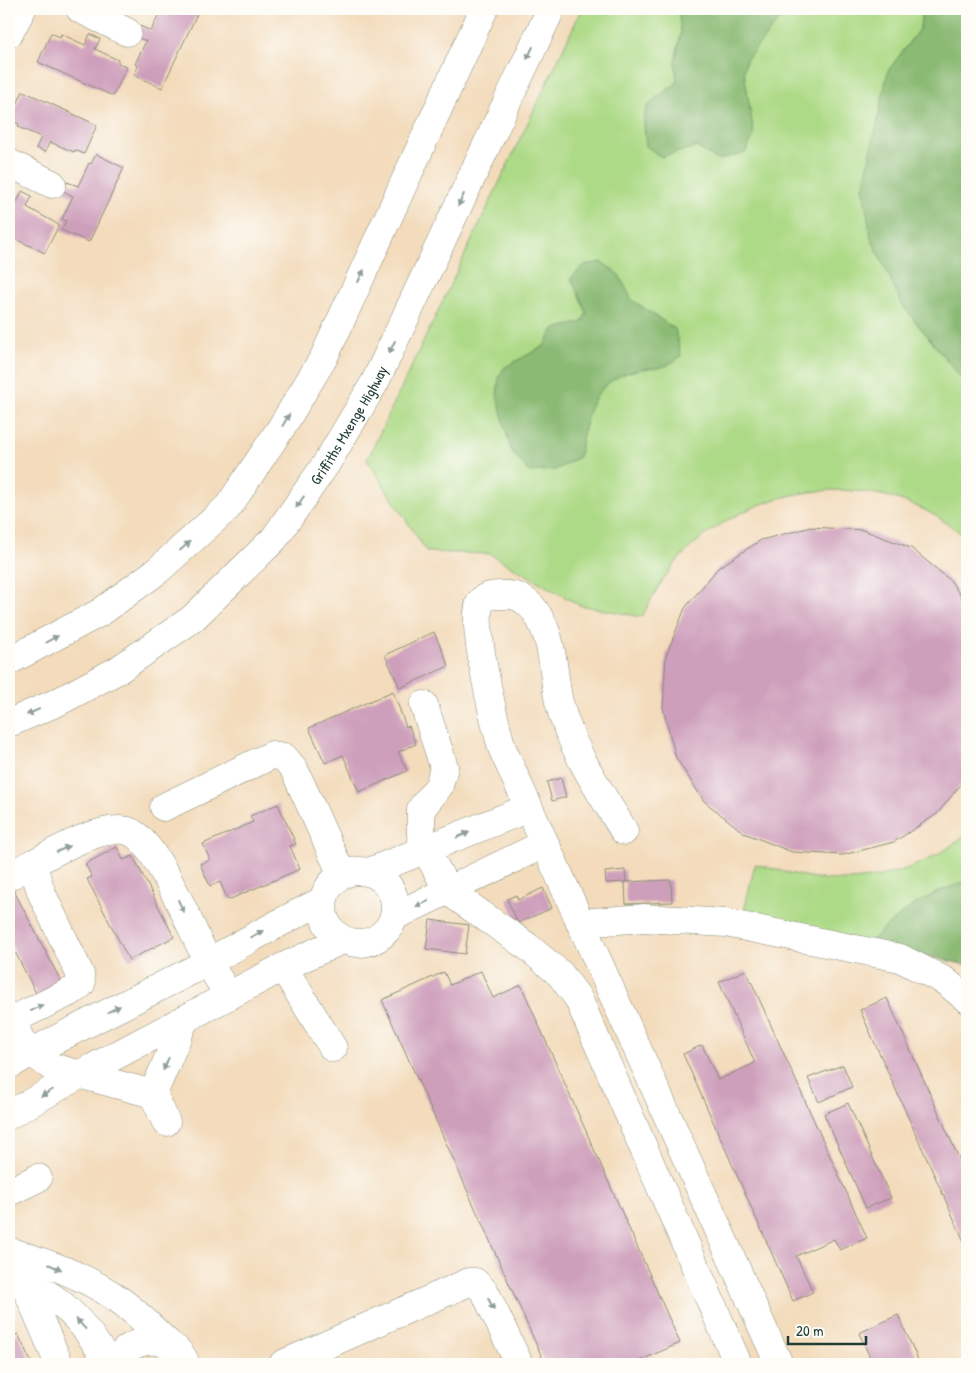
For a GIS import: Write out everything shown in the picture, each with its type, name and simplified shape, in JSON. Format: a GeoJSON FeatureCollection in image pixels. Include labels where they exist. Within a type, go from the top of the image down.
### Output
{"type":"FeatureCollection","features":[{"type":"Feature","properties":{"kind":"street"},"geometry":{"type":"LineString","coordinates":[[9,33],[22,9]]}},
{"type":"Feature","properties":{"kind":"street"},"geometry":{"type":"LineString","coordinates":[[80,9],[127,32]]}},
{"type":"Feature","properties":{"kind":"street"},"geometry":{"type":"LineString","coordinates":[[9,661],[102,612],[157,571],[228,507],[281,428],[324,357],[484,9]]}},
{"type":"Feature","properties":{"kind":"street","name":"Griffiths Mxenge Highway"},"geometry":{"type":"LineString","coordinates":[[9,723],[58,702],[118,670],[192,619],[274,539],[326,464],[375,382],[551,9]]}},
{"type":"Feature","properties":{"kind":"street"},"geometry":{"type":"LineString","coordinates":[[9,163],[52,184]]}},
{"type":"Feature","properties":{"kind":"street"},"geometry":{"type":"LineString","coordinates":[[624,831],[583,763],[559,703],[549,643],[542,621],[531,606],[516,595],[491,596],[481,600],[477,608],[489,702],[502,748],[779,1364]]}},
{"type":"Feature","properties":{"kind":"street"},"geometry":{"type":"LineString","coordinates":[[424,705],[444,767],[440,786],[421,809],[421,834],[426,850],[448,891],[528,947],[560,974],[578,998],[738,1364]]}},
{"type":"Feature","properties":{"kind":"street"},"geometry":{"type":"LineString","coordinates":[[164,807],[272,755],[284,757],[294,769],[342,875]]}},
{"type":"Feature","properties":{"kind":"street"},"geometry":{"type":"LineString","coordinates":[[369,872],[385,881],[394,898],[395,916],[387,931],[373,942],[357,944],[342,940],[330,931],[323,917],[322,901],[329,886],[342,875],[355,871],[369,872],[529,808]]}},
{"type":"Feature","properties":{"kind":"street"},"geometry":{"type":"LineString","coordinates":[[15,1040],[81,984],[80,974],[42,894],[20,870],[106,831],[128,831],[142,839],[160,864],[208,962],[229,996]]}},
{"type":"Feature","properties":{"kind":"street"},"geometry":{"type":"LineString","coordinates":[[395,916],[544,844]]}},
{"type":"Feature","properties":{"kind":"street"},"geometry":{"type":"LineString","coordinates":[[15,1040],[83,1024],[208,962],[271,926],[322,901]]}},
{"type":"Feature","properties":{"kind":"street"},"geometry":{"type":"LineString","coordinates":[[580,923],[644,918],[726,923],[900,958],[945,981],[967,999]]}},
{"type":"Feature","properties":{"kind":"street"},"geometry":{"type":"LineString","coordinates":[[9,1115],[81,1074],[283,966],[342,940]]}},
{"type":"Feature","properties":{"kind":"street"},"geometry":{"type":"LineString","coordinates":[[283,966],[333,1048]]}},
{"type":"Feature","properties":{"kind":"street"},"geometry":{"type":"LineString","coordinates":[[166,1122],[153,1094],[185,1020]]}},
{"type":"Feature","properties":{"kind":"street"},"geometry":{"type":"LineString","coordinates":[[15,1040],[52,1067],[153,1094]]}},
{"type":"Feature","properties":{"kind":"street"},"geometry":{"type":"LineString","coordinates":[[9,1192],[38,1178]]}},
{"type":"Feature","properties":{"kind":"street"},"geometry":{"type":"LineString","coordinates":[[9,1251],[52,1266],[100,1287],[120,1300],[178,1355]]}},
{"type":"Feature","properties":{"kind":"street"},"geometry":{"type":"LineString","coordinates":[[16,1281],[59,1364]]}},
{"type":"Feature","properties":{"kind":"street"},"geometry":{"type":"LineString","coordinates":[[16,1281],[55,1299],[73,1314],[98,1346],[108,1364]]}},
{"type":"Feature","properties":{"kind":"street"},"geometry":{"type":"LineString","coordinates":[[283,1364],[469,1282],[481,1286],[519,1364]]}},
{"type":"Feature","properties":{"kind":"street"},"geometry":{"type":"LineString","coordinates":[[115,1364],[121,1354],[138,1342],[160,1341],[178,1355]]}},
{"type":"Feature","properties":{"kind":"green space"},"geometry":{"type":"Polygon","coordinates":[[[582,9],[922,9],[920,28],[888,71],[903,306],[967,385],[967,539],[936,516],[902,501],[866,492],[829,490],[792,495],[756,506],[722,523],[692,546],[677,561],[664,579],[642,617],[579,605],[490,554],[427,552],[367,460],[582,9]]]}},
{"type":"Feature","properties":{"kind":"green space"},"geometry":{"type":"Polygon","coordinates":[[[678,9],[782,9],[783,16],[746,60],[744,71],[754,135],[745,153],[718,160],[696,147],[661,157],[646,146],[644,122],[647,108],[651,102],[677,83],[675,61],[681,33],[678,9]]]}},
{"type":"Feature","properties":{"kind":"green space"},"geometry":{"type":"Polygon","coordinates":[[[922,9],[967,9],[967,385],[903,306],[871,238],[863,188],[888,71],[920,28],[922,9]]]}},
{"type":"Feature","properties":{"kind":"green space"},"geometry":{"type":"Polygon","coordinates":[[[602,262],[619,275],[632,300],[675,329],[681,356],[663,367],[637,370],[621,375],[609,382],[593,402],[588,414],[579,457],[555,470],[529,472],[511,451],[497,395],[499,376],[505,367],[544,346],[554,329],[582,322],[587,313],[571,278],[584,265],[602,262]]]}},
{"type":"Feature","properties":{"kind":"green space"},"geometry":{"type":"Polygon","coordinates":[[[967,833],[967,884],[963,883],[870,943],[744,911],[755,864],[796,875],[822,879],[861,879],[899,871],[918,864],[952,845],[967,833]]]}},
{"type":"Feature","properties":{"kind":"green space"},"geometry":{"type":"Polygon","coordinates":[[[963,883],[967,884],[967,965],[870,943],[889,924],[912,907],[938,892],[963,883]]]}},
{"type":"Feature","properties":{"kind":"building"},"geometry":{"type":"Polygon","coordinates":[[[161,9],[186,9],[197,14],[162,88],[134,75],[138,66],[135,64],[146,41],[136,37],[140,26],[151,31],[161,9]]]}},
{"type":"Feature","properties":{"kind":"building"},"geometry":{"type":"Polygon","coordinates":[[[51,33],[60,37],[61,34],[85,45],[90,34],[100,39],[95,49],[118,60],[118,63],[127,67],[113,96],[38,62],[51,33]]]}},
{"type":"Feature","properties":{"kind":"building"},"geometry":{"type":"Polygon","coordinates":[[[23,91],[97,125],[84,154],[50,142],[45,152],[36,148],[41,137],[18,127],[19,124],[10,120],[23,91]]]}},
{"type":"Feature","properties":{"kind":"building"},"geometry":{"type":"Polygon","coordinates":[[[96,154],[124,168],[89,242],[61,230],[66,221],[62,219],[73,196],[63,191],[67,182],[78,186],[89,163],[91,164],[96,154]]]}},
{"type":"Feature","properties":{"kind":"building"},"geometry":{"type":"Polygon","coordinates":[[[22,191],[32,196],[27,207],[59,225],[45,253],[9,236],[9,198],[17,202],[22,191]]]}},
{"type":"Feature","properties":{"kind":"building"},"geometry":{"type":"Polygon","coordinates":[[[811,527],[863,530],[911,548],[951,581],[967,606],[967,777],[937,814],[894,842],[843,855],[792,852],[744,833],[704,801],[676,758],[663,708],[666,656],[685,608],[718,568],[761,540],[811,527]]]}},
{"type":"Feature","properties":{"kind":"building"},"geometry":{"type":"Polygon","coordinates":[[[434,632],[449,666],[400,688],[385,655],[434,632]]]}},
{"type":"Feature","properties":{"kind":"building"},"geometry":{"type":"Polygon","coordinates":[[[393,691],[406,727],[409,726],[416,744],[398,752],[407,771],[359,792],[343,755],[325,763],[309,728],[393,691]]]}},
{"type":"Feature","properties":{"kind":"building"},"geometry":{"type":"Polygon","coordinates":[[[561,778],[566,797],[552,801],[547,782],[561,778]]]}},
{"type":"Feature","properties":{"kind":"building"},"geometry":{"type":"Polygon","coordinates":[[[278,804],[296,844],[290,846],[300,869],[228,900],[220,882],[210,886],[200,864],[210,860],[203,844],[253,822],[250,816],[278,804]]]}},
{"type":"Feature","properties":{"kind":"building"},"geometry":{"type":"Polygon","coordinates":[[[117,847],[123,860],[133,856],[174,937],[129,960],[87,879],[92,877],[85,864],[117,847]]]}},
{"type":"Feature","properties":{"kind":"building"},"geometry":{"type":"Polygon","coordinates":[[[625,870],[626,882],[606,883],[605,872],[625,870]]]}},
{"type":"Feature","properties":{"kind":"building"},"geometry":{"type":"Polygon","coordinates":[[[671,880],[672,902],[626,904],[625,882],[671,880]]]}},
{"type":"Feature","properties":{"kind":"building"},"geometry":{"type":"Polygon","coordinates":[[[11,885],[64,987],[39,999],[9,940],[9,886],[11,885]]]}},
{"type":"Feature","properties":{"kind":"building"},"geometry":{"type":"Polygon","coordinates":[[[543,888],[552,908],[518,923],[507,899],[516,895],[518,900],[543,888]]]}},
{"type":"Feature","properties":{"kind":"building"},"geometry":{"type":"Polygon","coordinates":[[[430,920],[469,925],[465,954],[426,949],[430,920]]]}},
{"type":"Feature","properties":{"kind":"building"},"geometry":{"type":"Polygon","coordinates":[[[746,970],[867,1238],[840,1250],[834,1239],[796,1256],[813,1292],[793,1301],[683,1054],[702,1045],[718,1080],[755,1063],[719,982],[746,970]]]}},
{"type":"Feature","properties":{"kind":"building"},"geometry":{"type":"Polygon","coordinates":[[[481,971],[493,998],[521,985],[680,1343],[632,1364],[545,1364],[382,1000],[444,972],[450,985],[481,971]]]}},
{"type":"Feature","properties":{"kind":"building"},"geometry":{"type":"Polygon","coordinates":[[[887,998],[967,1176],[967,1248],[860,1010],[887,998]]]}},
{"type":"Feature","properties":{"kind":"building"},"geometry":{"type":"Polygon","coordinates":[[[843,1065],[852,1087],[819,1102],[808,1078],[843,1065]]]}},
{"type":"Feature","properties":{"kind":"building"},"geometry":{"type":"Polygon","coordinates":[[[848,1103],[891,1198],[866,1208],[824,1114],[848,1103]]]}},
{"type":"Feature","properties":{"kind":"building"},"geometry":{"type":"Polygon","coordinates":[[[898,1315],[920,1364],[873,1364],[859,1333],[898,1315]]]}},
{"type":"Feature","properties":{"kind":"building"},"geometry":{"type":"Polygon","coordinates":[[[18,1334],[32,1364],[9,1364],[9,1338],[18,1334]]]}}]}
